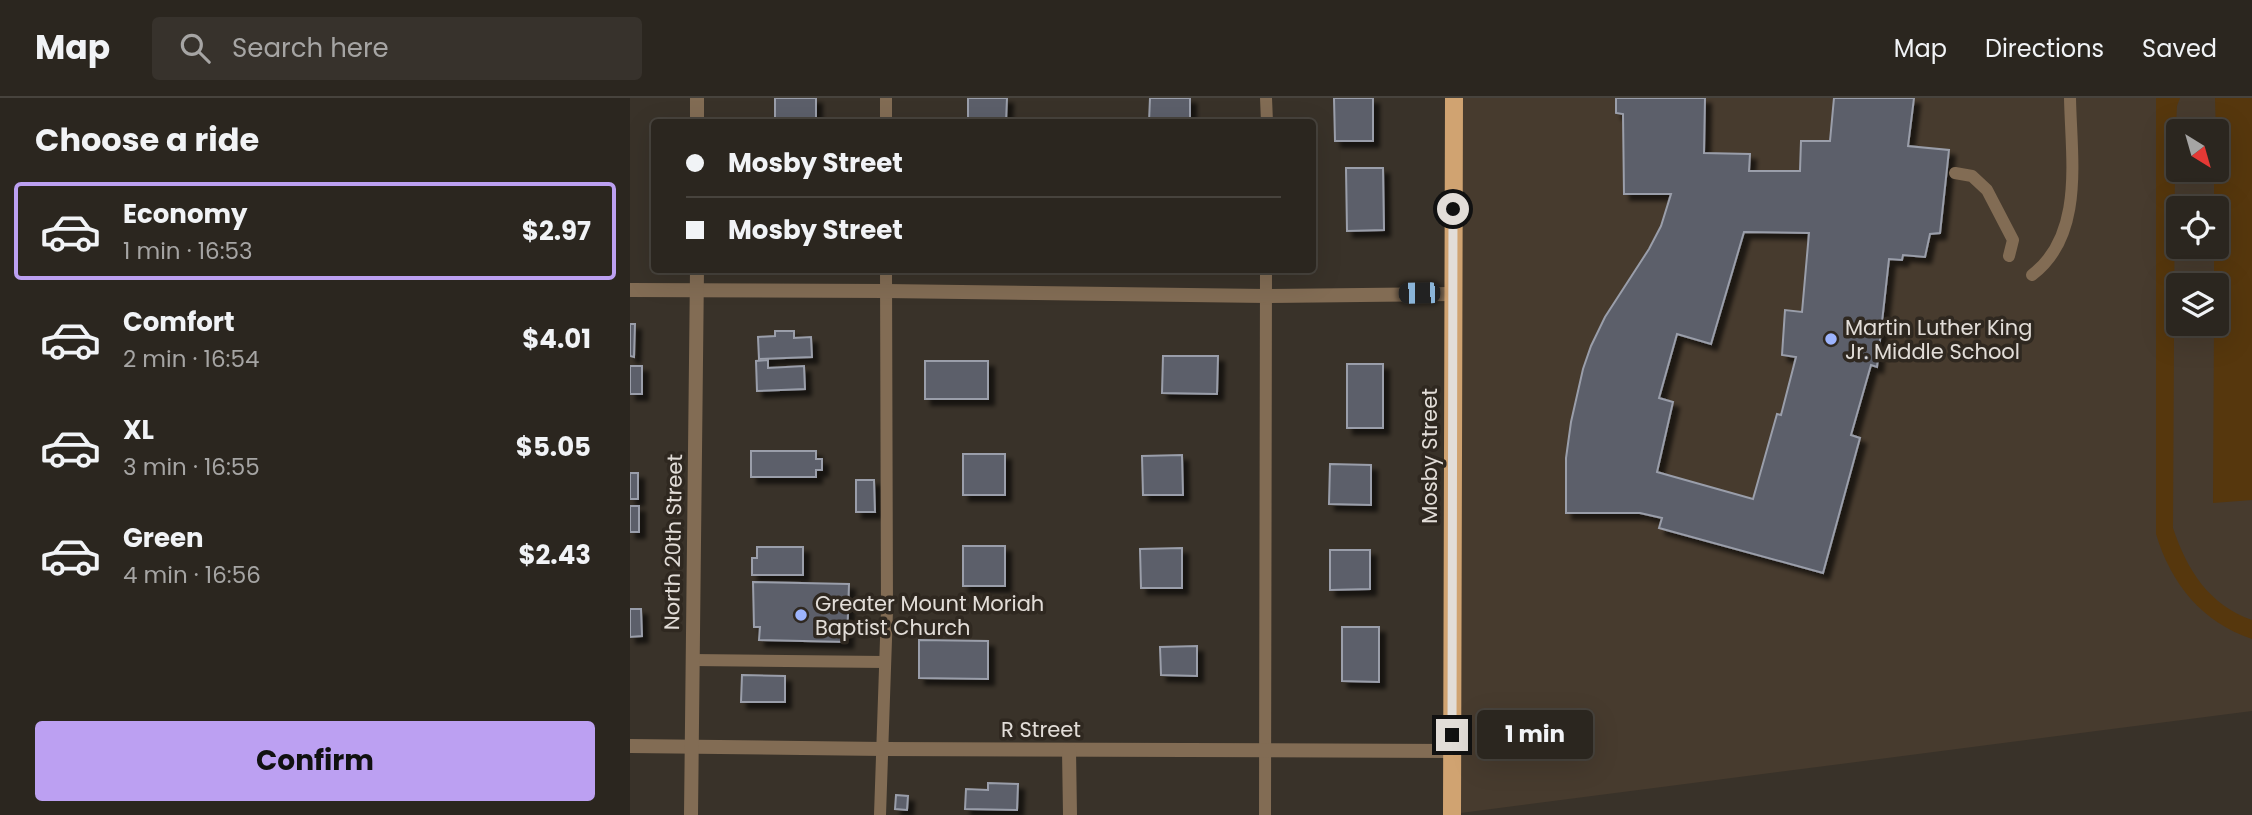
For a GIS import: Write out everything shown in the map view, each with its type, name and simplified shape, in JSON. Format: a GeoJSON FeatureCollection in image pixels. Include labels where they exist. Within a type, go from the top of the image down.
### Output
{"type":"FeatureCollection","features":[{"type":"Feature","properties":{"kind":"main road","name":"Mosby Street"},"geometry":{"type":"LineString","coordinates":[[1452,815],[1454,98]]}},
{"type":"Feature","properties":{"kind":"street"},"geometry":{"type":"LineString","coordinates":[[697,98],[697,119]]}},
{"type":"Feature","properties":{"kind":"street","name":"North 20th Street"},"geometry":{"type":"LineString","coordinates":[[691,815],[697,273]]}},
{"type":"Feature","properties":{"kind":"street"},"geometry":{"type":"LineString","coordinates":[[630,290],[886,290],[1266,296],[1452,294]]}},
{"type":"Feature","properties":{"kind":"street","name":"R Street"},"geometry":{"type":"LineString","coordinates":[[630,746],[883,750],[1451,751]]}},
{"type":"Feature","properties":{"kind":"street"},"geometry":{"type":"LineString","coordinates":[[1069,750],[1070,815]]}},
{"type":"Feature","properties":{"kind":"lane"},"geometry":{"type":"LineString","coordinates":[[886,98],[886,119]]}},
{"type":"Feature","properties":{"kind":"lane"},"geometry":{"type":"LineString","coordinates":[[1266,98],[1267,119]]}},
{"type":"Feature","properties":{"kind":"lane"},"geometry":{"type":"LineString","coordinates":[[2032,275],[2047,264],[2064,234],[2071,202],[2070,98]]}},
{"type":"Feature","properties":{"kind":"lane"},"geometry":{"type":"LineString","coordinates":[[1955,173],[1972,176],[1987,190],[2013,240],[2009,256]]}},
{"type":"Feature","properties":{"kind":"lane"},"geometry":{"type":"LineString","coordinates":[[880,815],[887,610],[886,273]]}},
{"type":"Feature","properties":{"kind":"lane"},"geometry":{"type":"LineString","coordinates":[[1265,815],[1266,273]]}},
{"type":"Feature","properties":{"kind":"lane"},"geometry":{"type":"LineString","coordinates":[[692,660],[885,663]]}},
{"type":"Feature","properties":{"kind":"shaded area"},"geometry":{"type":"Polygon","coordinates":[[[1455,98],[2252,98],[2252,711],[1453,814],[1455,98]]]}},
{"type":"Feature","properties":{"kind":"shaded area"},"geometry":{"type":"Polygon","coordinates":[[[2156,98],[2180,98],[2176,119],[2166,119],[2166,182],[2175,182],[2175,196],[2166,196],[2166,259],[2174,259],[2174,273],[2166,273],[2166,336],[2174,336],[2173,528],[2185,558],[2202,584],[2223,605],[2252,620],[2252,639],[2218,622],[2191,599],[2170,569],[2156,534],[2156,98]]]}},
{"type":"Feature","properties":{"kind":"shaded area"},"geometry":{"type":"Polygon","coordinates":[[[2215,98],[2252,98],[2252,500],[2213,503],[2214,336],[2229,336],[2229,273],[2214,273],[2214,259],[2229,259],[2229,196],[2214,196],[2214,182],[2230,182],[2230,119],[2216,119],[2215,98]]]}},
{"type":"Feature","properties":{"kind":"building"},"geometry":{"type":"Polygon","coordinates":[[[775,98],[816,98],[816,119],[775,119],[775,98]]]}},
{"type":"Feature","properties":{"kind":"building"},"geometry":{"type":"Polygon","coordinates":[[[968,98],[1007,98],[1006,119],[968,119],[968,98]]]}},
{"type":"Feature","properties":{"kind":"building"},"geometry":{"type":"Polygon","coordinates":[[[1150,98],[1190,98],[1190,119],[1149,119],[1150,98]]]}},
{"type":"Feature","properties":{"kind":"building"},"geometry":{"type":"Polygon","coordinates":[[[1334,98],[1373,98],[1373,141],[1335,141],[1334,98]]]}},
{"type":"Feature","properties":{"kind":"building","name":"Martin Luther King Jr. Middle School"},"geometry":{"type":"Polygon","coordinates":[[[1616,98],[1705,98],[1704,153],[1750,154],[1749,171],[1800,171],[1801,141],[1830,141],[1834,98],[1914,98],[1908,146],[1949,150],[1940,233],[1930,234],[1925,257],[1903,255],[1902,260],[1889,259],[1877,367],[1871,365],[1851,435],[1860,438],[1823,573],[1659,528],[1662,518],[1640,513],[1566,513],[1566,458],[1583,369],[1605,317],[1661,226],[1671,194],[1624,194],[1623,114],[1616,113],[1616,98]],[[1744,232],[1711,344],[1677,334],[1659,398],[1673,402],[1657,472],[1753,499],[1777,414],[1781,415],[1796,357],[1782,355],[1785,310],[1802,312],[1809,233],[1744,232]]]}},
{"type":"Feature","properties":{"kind":"building"},"geometry":{"type":"Polygon","coordinates":[[[1346,168],[1383,168],[1384,230],[1347,231],[1346,168]]]}},
{"type":"Feature","properties":{"kind":"building"},"geometry":{"type":"Polygon","coordinates":[[[630,324],[635,324],[634,357],[630,356],[630,324]]]}},
{"type":"Feature","properties":{"kind":"building"},"geometry":{"type":"Polygon","coordinates":[[[775,331],[794,331],[794,338],[811,337],[812,357],[759,359],[758,337],[775,336],[775,331]]]}},
{"type":"Feature","properties":{"kind":"building"},"geometry":{"type":"Polygon","coordinates":[[[1163,356],[1218,356],[1217,394],[1162,393],[1163,356]]]}},
{"type":"Feature","properties":{"kind":"building"},"geometry":{"type":"Polygon","coordinates":[[[768,360],[768,368],[804,366],[805,389],[757,391],[756,361],[768,360]]]}},
{"type":"Feature","properties":{"kind":"building"},"geometry":{"type":"Polygon","coordinates":[[[925,361],[988,361],[988,399],[925,399],[925,361]]]}},
{"type":"Feature","properties":{"kind":"building"},"geometry":{"type":"Polygon","coordinates":[[[1347,364],[1383,364],[1383,428],[1347,428],[1347,364]]]}},
{"type":"Feature","properties":{"kind":"building"},"geometry":{"type":"Polygon","coordinates":[[[630,366],[642,366],[642,394],[630,394],[630,366]]]}},
{"type":"Feature","properties":{"kind":"building"},"geometry":{"type":"Polygon","coordinates":[[[751,451],[816,451],[816,459],[822,459],[822,470],[816,470],[816,477],[751,477],[751,451]]]}},
{"type":"Feature","properties":{"kind":"building"},"geometry":{"type":"Polygon","coordinates":[[[963,454],[1005,454],[1005,495],[963,495],[963,454]]]}},
{"type":"Feature","properties":{"kind":"building"},"geometry":{"type":"Polygon","coordinates":[[[1182,455],[1183,495],[1143,495],[1142,456],[1182,455]]]}},
{"type":"Feature","properties":{"kind":"building"},"geometry":{"type":"Polygon","coordinates":[[[1330,464],[1371,465],[1371,505],[1329,504],[1330,464]]]}},
{"type":"Feature","properties":{"kind":"building"},"geometry":{"type":"Polygon","coordinates":[[[630,473],[638,473],[638,499],[630,499],[630,473]]]}},
{"type":"Feature","properties":{"kind":"building"},"geometry":{"type":"Polygon","coordinates":[[[856,480],[874,480],[875,512],[856,512],[856,480]]]}},
{"type":"Feature","properties":{"kind":"building"},"geometry":{"type":"Polygon","coordinates":[[[630,506],[639,506],[639,532],[630,532],[630,506]]]}},
{"type":"Feature","properties":{"kind":"building"},"geometry":{"type":"Polygon","coordinates":[[[963,546],[1005,546],[1005,586],[963,586],[963,546]]]}},
{"type":"Feature","properties":{"kind":"building"},"geometry":{"type":"Polygon","coordinates":[[[757,547],[803,547],[803,575],[752,575],[752,558],[757,558],[757,547]]]}},
{"type":"Feature","properties":{"kind":"building"},"geometry":{"type":"Polygon","coordinates":[[[1182,548],[1182,588],[1141,588],[1140,549],[1182,548]]]}},
{"type":"Feature","properties":{"kind":"building"},"geometry":{"type":"Polygon","coordinates":[[[1330,550],[1370,550],[1370,589],[1330,590],[1330,550]]]}},
{"type":"Feature","properties":{"kind":"building","name":"Greater Mount Moriah Baptist Church"},"geometry":{"type":"Polygon","coordinates":[[[753,582],[849,584],[847,642],[759,640],[760,627],[754,627],[753,582]]]}},
{"type":"Feature","properties":{"kind":"building"},"geometry":{"type":"Polygon","coordinates":[[[630,609],[641,609],[642,636],[630,637],[630,609]]]}},
{"type":"Feature","properties":{"kind":"building"},"geometry":{"type":"Polygon","coordinates":[[[1342,627],[1379,627],[1379,682],[1342,681],[1342,627]]]}},
{"type":"Feature","properties":{"kind":"building"},"geometry":{"type":"Polygon","coordinates":[[[919,640],[988,641],[988,679],[919,678],[919,640]]]}},
{"type":"Feature","properties":{"kind":"building"},"geometry":{"type":"Polygon","coordinates":[[[1197,646],[1197,676],[1161,675],[1160,647],[1197,646]]]}},
{"type":"Feature","properties":{"kind":"building"},"geometry":{"type":"Polygon","coordinates":[[[742,675],[785,676],[785,702],[741,702],[742,675]]]}},
{"type":"Feature","properties":{"kind":"building"},"geometry":{"type":"Polygon","coordinates":[[[988,783],[1018,784],[1017,810],[965,809],[966,789],[988,790],[988,783]]]}},
{"type":"Feature","properties":{"kind":"building"},"geometry":{"type":"Polygon","coordinates":[[[896,795],[908,796],[907,810],[895,809],[896,795]]]}},
{"type":"Feature","properties":{"kind":"place","name":"Martin Luther King Jr. Middle School"},"geometry":{"type":"Point","coordinates":[1831,339]}},
{"type":"Feature","properties":{"kind":"place","name":"Greater Mount Moriah Baptist Church"},"geometry":{"type":"Point","coordinates":[801,615]}},
{"type":"Feature","properties":{"kind":"route"},"geometry":{"type":"LineString","coordinates":[[1452,735],[1453,209]]}}]}
